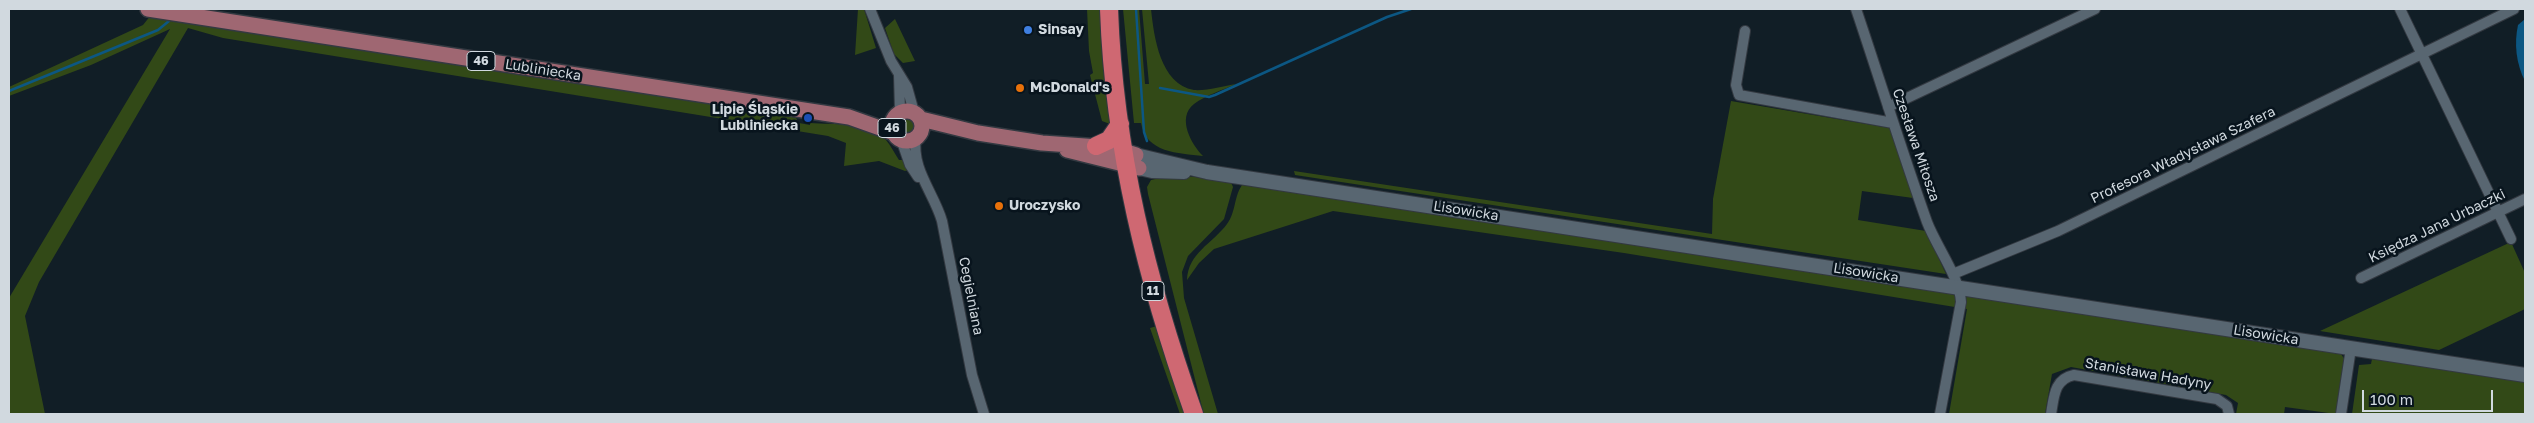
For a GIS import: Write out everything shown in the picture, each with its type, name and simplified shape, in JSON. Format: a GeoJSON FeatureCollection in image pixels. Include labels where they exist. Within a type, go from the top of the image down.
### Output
{"type":"FeatureCollection","features":[{"type":"Feature","properties":{"kind":"highway","name":"11"},"geometry":{"type":"LineString","coordinates":[[1109,9],[1120,124],[1131,159],[1162,282],[1201,414]]}},
{"type":"Feature","properties":{"kind":"highway","name":"11"},"geometry":{"type":"LineString","coordinates":[[1120,9],[1139,237],[1150,280],[1194,414]]}},
{"type":"Feature","properties":{"kind":"highway"},"geometry":{"type":"LineString","coordinates":[[1096,146],[1109,140],[1120,124]]}},
{"type":"Feature","properties":{"kind":"main road","name":"Lubliniecka"},"geometry":{"type":"LineString","coordinates":[[148,9],[849,117],[908,136]]}},
{"type":"Feature","properties":{"kind":"main road","name":"Lubliniecka"},"geometry":{"type":"LineString","coordinates":[[849,117],[908,114]]}},
{"type":"Feature","properties":{"kind":"main road","name":"Lisowicka"},"geometry":{"type":"LineString","coordinates":[[908,114],[978,133],[1042,143],[1096,146],[1131,159],[1156,172],[1207,172],[1956,280],[2351,348],[2525,375]]}},
{"type":"Feature","properties":{"kind":"main road","name":"46"},"geometry":{"type":"LineString","coordinates":[[908,114],[922,127],[908,136],[892,124],[908,114]]}},
{"type":"Feature","properties":{"kind":"main road","name":"Lisowicka"},"geometry":{"type":"LineString","coordinates":[[908,136],[978,133]]}},
{"type":"Feature","properties":{"kind":"main road","name":"Lisowicka"},"geometry":{"type":"LineString","coordinates":[[1042,143],[1082,155],[1131,159]]}},
{"type":"Feature","properties":{"kind":"street"},"geometry":{"type":"LineString","coordinates":[[870,9],[888,56],[907,87],[908,114]]}},
{"type":"Feature","properties":{"kind":"street","name":"Czesława Miłosza"},"geometry":{"type":"LineString","coordinates":[[1856,9],[1930,230],[1956,280]]}},
{"type":"Feature","properties":{"kind":"street"},"geometry":{"type":"LineString","coordinates":[[1888,107],[2095,9]]}},
{"type":"Feature","properties":{"kind":"street"},"geometry":{"type":"LineString","coordinates":[[2400,9],[2511,239]]}},
{"type":"Feature","properties":{"kind":"street","name":"Profesora Władysława Szafera"},"geometry":{"type":"LineString","coordinates":[[1956,280],[2514,9]]}},
{"type":"Feature","properties":{"kind":"street"},"geometry":{"type":"LineString","coordinates":[[1745,30],[1736,85],[1739,95],[1893,123]]}},
{"type":"Feature","properties":{"kind":"street","name":"Cegielniana"},"geometry":{"type":"LineString","coordinates":[[908,136],[914,172],[926,184]]}},
{"type":"Feature","properties":{"kind":"street","name":"Cegielniana"},"geometry":{"type":"LineString","coordinates":[[908,136],[926,184],[937,203],[942,221],[972,375],[984,414]]}},
{"type":"Feature","properties":{"kind":"street","name":"Księdza Jana Urbaczki"},"geometry":{"type":"LineString","coordinates":[[2361,278],[2525,198]]}},
{"type":"Feature","properties":{"kind":"street"},"geometry":{"type":"LineString","coordinates":[[1940,414],[1961,302],[1956,280]]}},
{"type":"Feature","properties":{"kind":"street"},"geometry":{"type":"LineString","coordinates":[[2341,414],[2351,348]]}},
{"type":"Feature","properties":{"kind":"street","name":"Stanisława Hadyny"},"geometry":{"type":"LineString","coordinates":[[2051,414],[2058,385],[2065,378],[2074,375],[2217,399],[2227,406],[2229,414]]}},
{"type":"Feature","properties":{"kind":"green space"},"geometry":{"type":"Polygon","coordinates":[[[858,9],[864,9],[876,48],[855,55],[858,9]]]}},
{"type":"Feature","properties":{"kind":"green space"},"geometry":{"type":"Polygon","coordinates":[[[1087,9],[1103,9],[1110,124],[1102,121],[1090,75],[1093,73],[1089,51],[1087,9]]]}},
{"type":"Feature","properties":{"kind":"green space"},"geometry":{"type":"Polygon","coordinates":[[[1123,9],[1139,9],[1145,84],[1149,84],[1142,9],[1151,9],[1154,33],[1161,58],[1173,79],[1183,86],[1194,90],[1236,84],[1194,104],[1186,116],[1188,131],[1194,145],[1203,156],[1164,150],[1149,140],[1144,133],[1141,123],[1134,123],[1123,9]]]}},
{"type":"Feature","properties":{"kind":"green space"},"geometry":{"type":"Polygon","coordinates":[[[151,15],[763,109],[796,118],[799,123],[810,125],[810,123],[840,124],[860,127],[879,134],[886,140],[899,160],[904,160],[909,170],[905,171],[879,161],[844,166],[846,143],[828,136],[223,38],[188,28],[39,282],[25,316],[45,414],[9,414],[9,298],[170,29],[91,65],[9,96],[9,87],[143,25],[151,15]]]}},
{"type":"Feature","properties":{"kind":"green space"},"geometry":{"type":"Polygon","coordinates":[[[895,19],[915,61],[903,63],[894,54],[885,28],[895,19]]]}},
{"type":"Feature","properties":{"kind":"green space"},"geometry":{"type":"Polygon","coordinates":[[[1731,101],[1890,128],[1913,198],[1862,191],[1858,220],[1926,231],[1946,274],[1295,175],[1294,171],[1712,234],[1713,199],[1731,101]]]}},
{"type":"Feature","properties":{"kind":"green space"},"geometry":{"type":"Polygon","coordinates":[[[907,118],[913,120],[915,126],[913,132],[907,134],[901,132],[899,126],[901,120],[907,118]]]}},
{"type":"Feature","properties":{"kind":"green space"},"geometry":{"type":"Polygon","coordinates":[[[1173,175],[1230,180],[1233,187],[1224,219],[1188,256],[1182,272],[1184,298],[1218,414],[1204,414],[1148,194],[1147,187],[1151,180],[1173,175]]]}},
{"type":"Feature","properties":{"kind":"green space"},"geometry":{"type":"Polygon","coordinates":[[[1243,184],[2286,343],[2341,354],[2345,360],[2336,414],[2285,407],[2284,414],[2236,414],[2238,403],[2226,395],[2071,367],[2052,374],[2045,414],[1949,414],[1967,309],[1624,253],[1333,211],[1214,249],[1199,263],[1187,280],[1188,271],[1196,256],[1230,220],[1238,193],[1243,184]]]}},
{"type":"Feature","properties":{"kind":"green space"},"geometry":{"type":"Polygon","coordinates":[[[2511,242],[2525,273],[2525,309],[2439,350],[2320,331],[2511,242]]]}},
{"type":"Feature","properties":{"kind":"green space"},"geometry":{"type":"Polygon","coordinates":[[[1157,326],[1189,414],[1180,414],[1150,328],[1157,326]]]}},
{"type":"Feature","properties":{"kind":"green space"},"geometry":{"type":"Polygon","coordinates":[[[2372,359],[2525,380],[2525,414],[2352,414],[2359,365],[2371,364],[2372,359]]]}},
{"type":"Feature","properties":{"kind":"water"},"geometry":{"type":"Polygon","coordinates":[[[2525,19],[2525,81],[2518,61],[2516,39],[2518,25],[2525,19]]]}},
{"type":"Feature","properties":{"kind":"waterway"},"geometry":{"type":"LineString","coordinates":[[1136,9],[1144,132],[1147,141]]}},
{"type":"Feature","properties":{"kind":"waterway"},"geometry":{"type":"LineString","coordinates":[[1160,88],[1209,97],[1387,17],[1411,9]]}},
{"type":"Feature","properties":{"kind":"waterway"},"geometry":{"type":"LineString","coordinates":[[9,91],[158,30],[169,21]]}},
{"type":"Feature","properties":{"kind":"place","name":"Sinsay"},"geometry":{"type":"Point","coordinates":[1028,30]}},
{"type":"Feature","properties":{"kind":"place","name":"McDonald's"},"geometry":{"type":"Point","coordinates":[1020,88]}},
{"type":"Feature","properties":{"kind":"place","name":"Lipie Śląskie Lubliniecka"},"geometry":{"type":"Point","coordinates":[808,118]}},
{"type":"Feature","properties":{"kind":"place","name":"Uroczysko"},"geometry":{"type":"Point","coordinates":[999,206]}}]}
